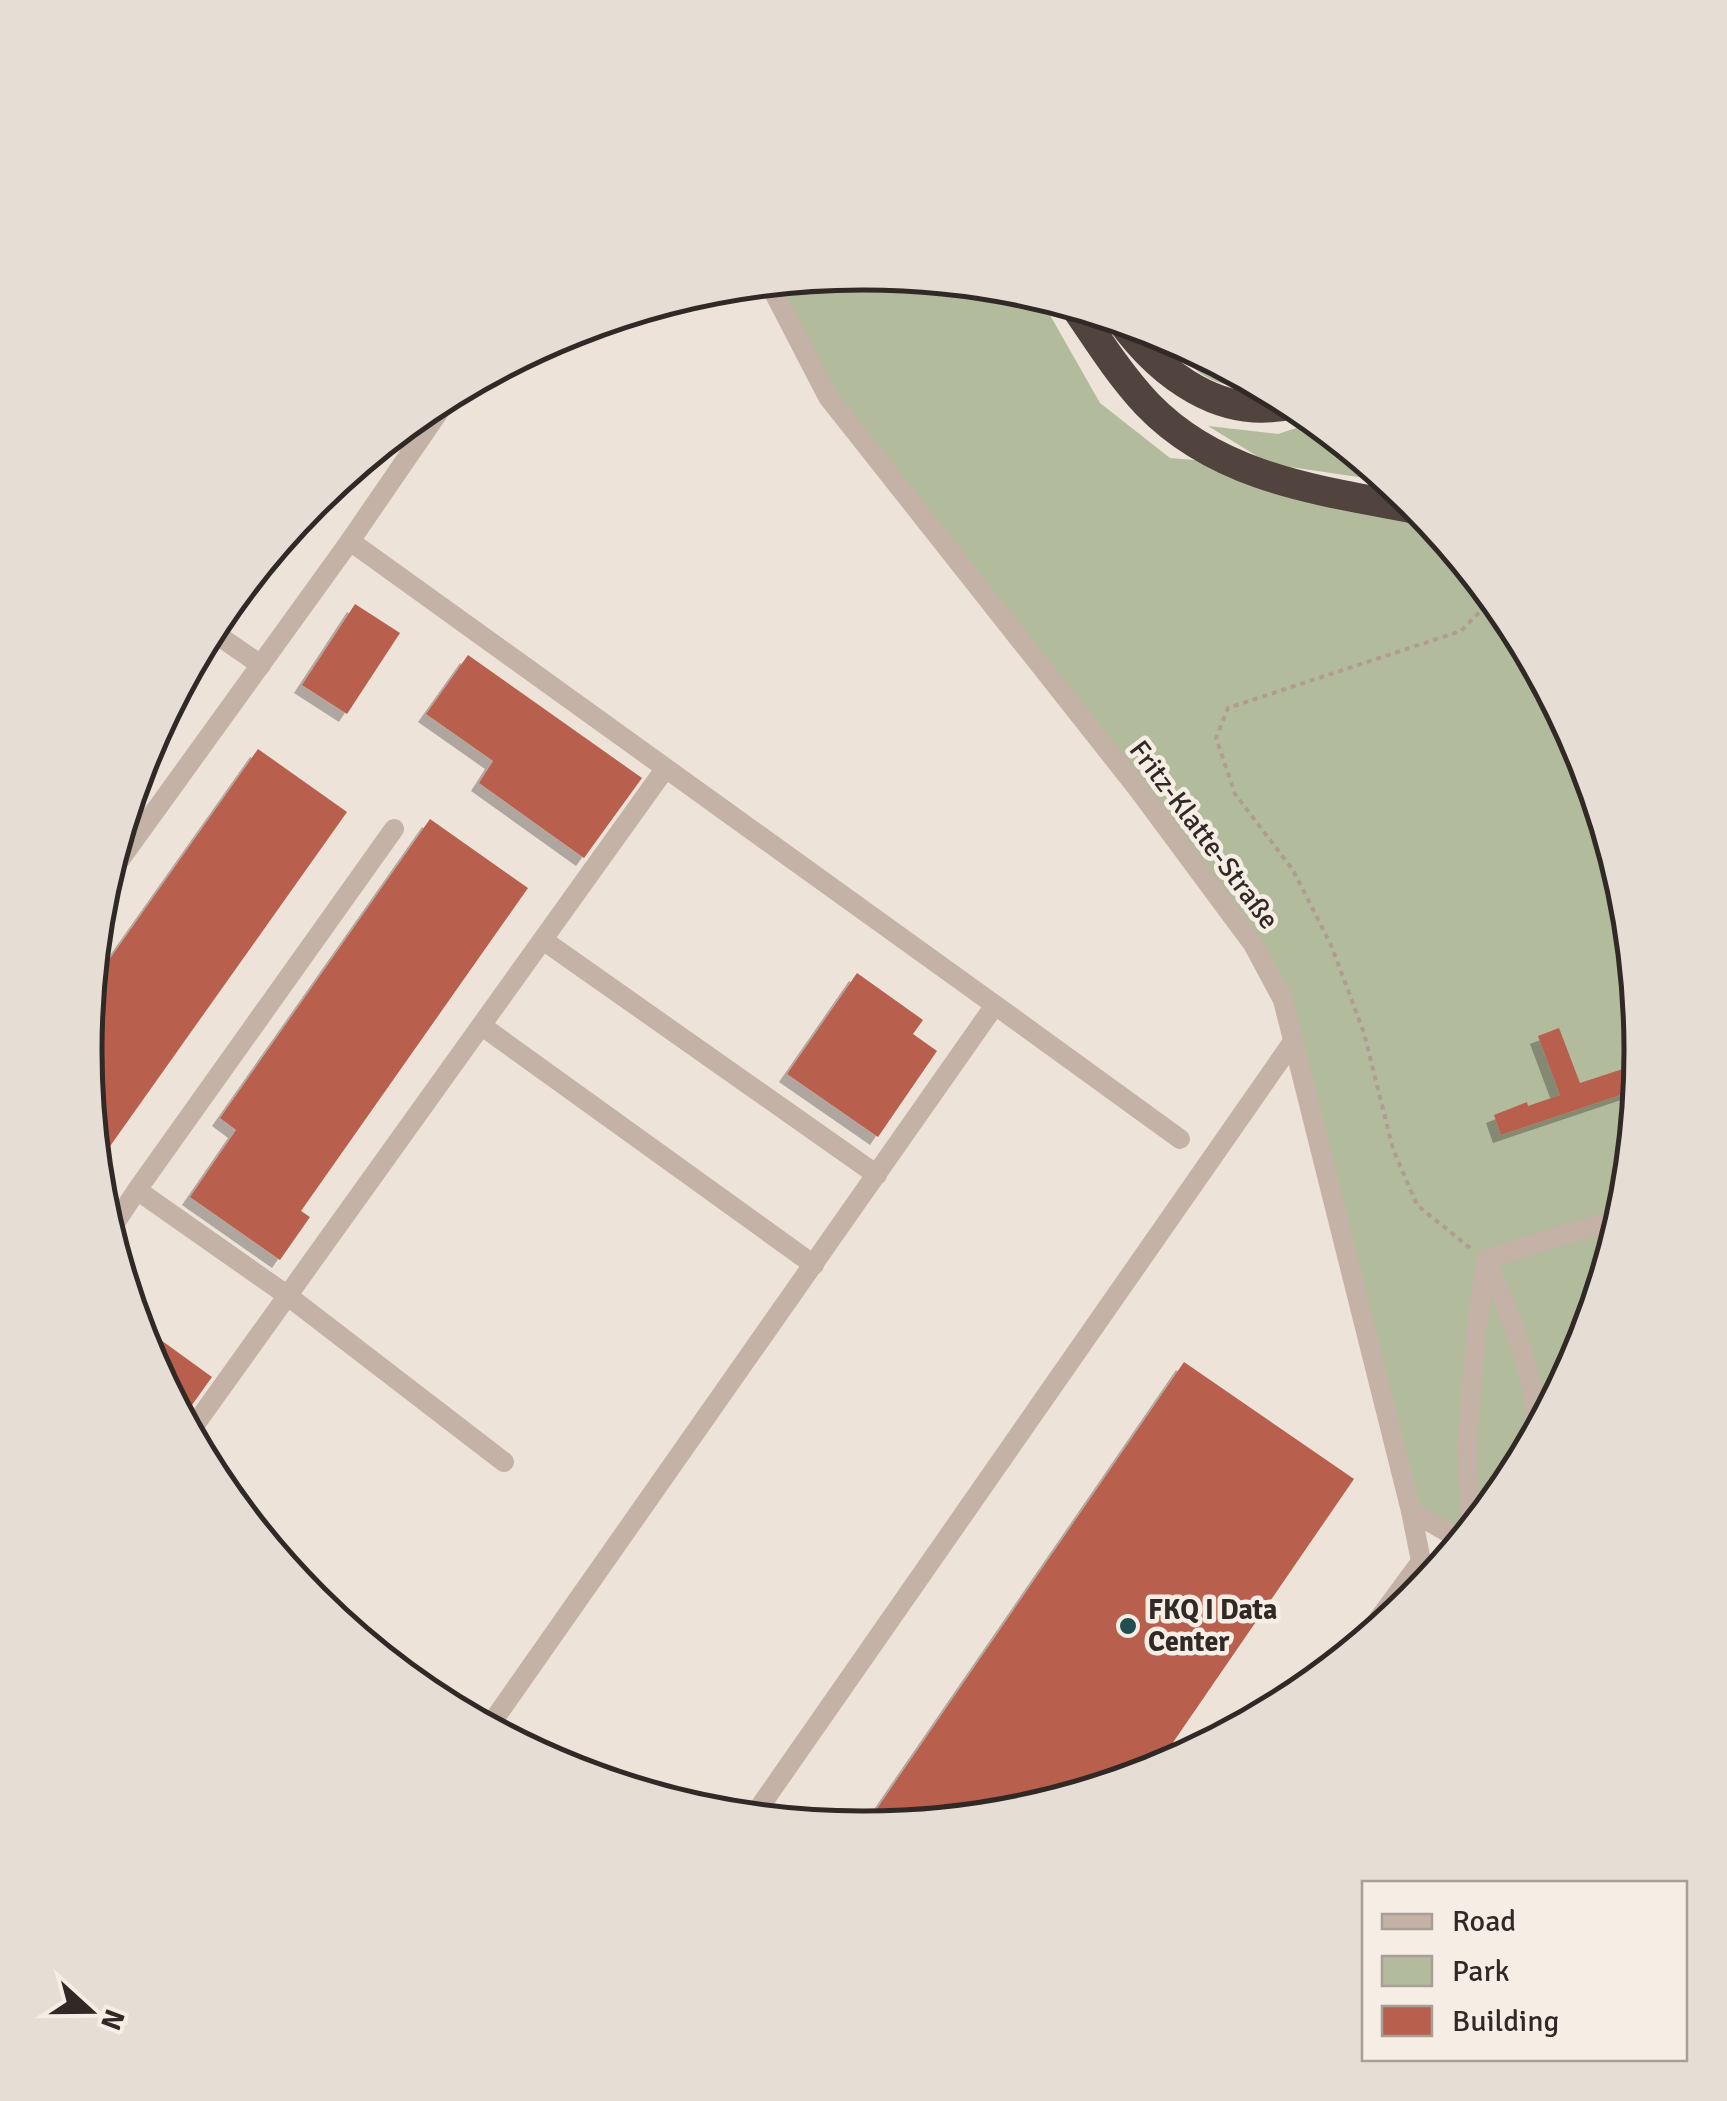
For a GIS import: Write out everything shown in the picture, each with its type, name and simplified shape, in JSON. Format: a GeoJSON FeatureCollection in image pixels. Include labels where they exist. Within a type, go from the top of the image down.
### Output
{"type":"FeatureCollection","features":[{"type":"Feature","properties":{"kind":"highway"},"geometry":{"type":"LineString","coordinates":[[1086,323],[1149,405],[1231,464],[1300,487],[1394,505]]}},
{"type":"Feature","properties":{"kind":"highway"},"geometry":{"type":"LineString","coordinates":[[1138,341],[1157,364],[1196,390],[1238,406],[1269,407]]}},
{"type":"Feature","properties":{"kind":"street","name":"Fritz-Klatte-Straße"},"geometry":{"type":"LineString","coordinates":[[775,295],[828,398],[1138,789],[1253,944],[1283,1000],[1411,1512],[1421,1568]]}},
{"type":"Feature","properties":{"kind":"street"},"geometry":{"type":"LineString","coordinates":[[131,845],[430,426]]}},
{"type":"Feature","properties":{"kind":"street"},"geometry":{"type":"LineString","coordinates":[[350,541],[1180,1139]]}},
{"type":"Feature","properties":{"kind":"street"},"geometry":{"type":"LineString","coordinates":[[224,639],[261,665]]}},
{"type":"Feature","properties":{"kind":"street"},"geometry":{"type":"LineString","coordinates":[[199,1421],[664,769]]}},
{"type":"Feature","properties":{"kind":"street"},"geometry":{"type":"LineString","coordinates":[[121,1215],[394,829]]}},
{"type":"Feature","properties":{"kind":"street"},"geometry":{"type":"LineString","coordinates":[[543,940],[877,1175]]}},
{"type":"Feature","properties":{"kind":"street"},"geometry":{"type":"LineString","coordinates":[[496,1717],[995,1005]]}},
{"type":"Feature","properties":{"kind":"street"},"geometry":{"type":"LineString","coordinates":[[482,1026],[814,1265]]}},
{"type":"Feature","properties":{"kind":"street"},"geometry":{"type":"LineString","coordinates":[[761,1805],[1292,1044]]}},
{"type":"Feature","properties":{"kind":"street"},"geometry":{"type":"LineString","coordinates":[[138,1190],[288,1296],[504,1462]]}},
{"type":"Feature","properties":{"kind":"street"},"geometry":{"type":"LineString","coordinates":[[1486,1259],[1605,1222]]}},
{"type":"Feature","properties":{"kind":"street"},"geometry":{"type":"LineString","coordinates":[[1486,1259],[1516,1330],[1535,1409]]}},
{"type":"Feature","properties":{"kind":"street"},"geometry":{"type":"LineString","coordinates":[[1470,1509],[1468,1444],[1486,1259]]}},
{"type":"Feature","properties":{"kind":"street"},"geometry":{"type":"LineString","coordinates":[[1411,1512],[1451,1534]]}},
{"type":"Feature","properties":{"kind":"street"},"geometry":{"type":"LineString","coordinates":[[1399,1592],[1420,1563]]}},
{"type":"Feature","properties":{"kind":"path"},"geometry":{"type":"LineString","coordinates":[[1482,609],[1461,631],[1228,708],[1216,738],[1235,794],[1293,870],[1330,945],[1364,1033],[1393,1149],[1417,1205],[1486,1259]]}},
{"type":"Feature","properties":{"kind":"green space"},"geometry":{"type":"Polygon","coordinates":[[[864,289],[913,291],[1048,312],[1100,403],[1170,458],[1231,463],[1392,503],[1467,587],[1523,670],[1567,759],[1599,854],[1618,951],[1623,1001],[1623,1100],[1610,1199],[1599,1247],[1567,1342],[1523,1431],[1451,1534],[1411,1511],[1292,1043],[1253,945],[828,397],[775,295],[864,289]]]}},
{"type":"Feature","properties":{"kind":"green space"},"geometry":{"type":"Polygon","coordinates":[[[1187,362],[1235,386],[1207,378],[1187,362]]]}},
{"type":"Feature","properties":{"kind":"green space"},"geometry":{"type":"Polygon","coordinates":[[[1208,426],[1278,434],[1299,427],[1365,478],[1270,464],[1208,426]]]}},
{"type":"Feature","properties":{"kind":"building"},"geometry":{"type":"Polygon","coordinates":[[[355,604],[400,633],[347,714],[302,685],[355,604]]]}},
{"type":"Feature","properties":{"kind":"building"},"geometry":{"type":"Polygon","coordinates":[[[468,655],[642,778],[584,858],[479,783],[493,761],[426,714],[468,655]]]}},
{"type":"Feature","properties":{"kind":"building"},"geometry":{"type":"Polygon","coordinates":[[[258,749],[347,812],[109,1148],[102,1050],[108,961],[258,749]]]}},
{"type":"Feature","properties":{"kind":"building"},"geometry":{"type":"Polygon","coordinates":[[[430,819],[528,888],[301,1211],[310,1217],[280,1260],[190,1197],[236,1130],[220,1118],[430,819]]]}},
{"type":"Feature","properties":{"kind":"building"},"geometry":{"type":"Polygon","coordinates":[[[857,973],[923,1020],[913,1034],[937,1051],[878,1137],[787,1074],[857,973]]]}},
{"type":"Feature","properties":{"kind":"building"},"geometry":{"type":"Polygon","coordinates":[[[1559,1028],[1580,1083],[1624,1069],[1623,1094],[1501,1135],[1494,1115],[1560,1095],[1538,1036],[1559,1028]]]}},
{"type":"Feature","properties":{"kind":"building"},"geometry":{"type":"Polygon","coordinates":[[[159,1338],[212,1377],[191,1406],[159,1338]]]}},
{"type":"Feature","properties":{"kind":"building","name":"FKQ I Data Center"},"geometry":{"type":"Polygon","coordinates":[[[1184,1362],[1354,1479],[1170,1747],[1108,1771],[1012,1797],[913,1810],[876,1810],[1184,1362]]]}},
{"type":"Feature","properties":{"kind":"place","name":"FKQ I Data Center"},"geometry":{"type":"Point","coordinates":[1128,1626]}}]}
